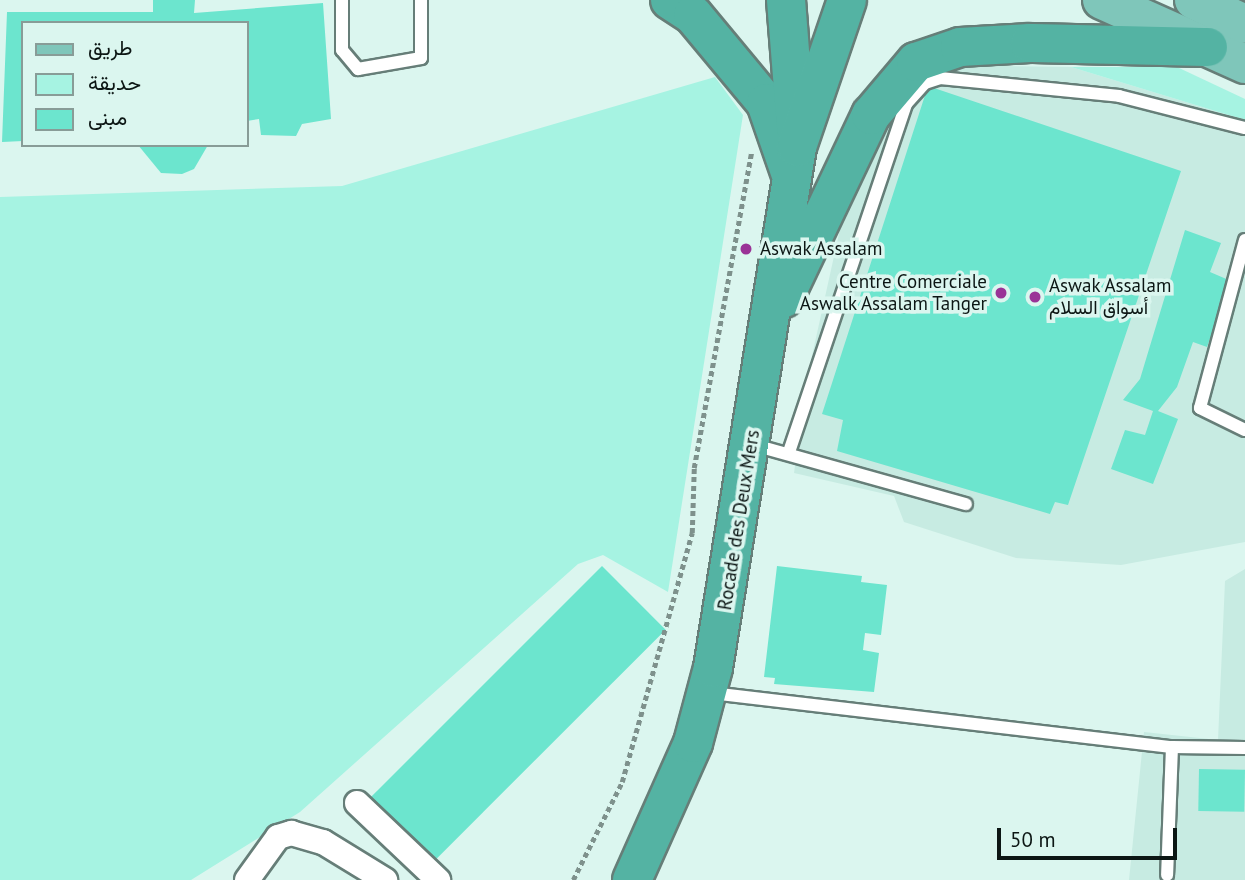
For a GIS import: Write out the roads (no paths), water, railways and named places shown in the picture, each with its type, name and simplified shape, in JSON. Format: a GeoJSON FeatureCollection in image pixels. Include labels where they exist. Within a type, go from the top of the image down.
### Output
{"type":"FeatureCollection","features":[{"type":"Feature","properties":{"kind":"highway"},"geometry":{"type":"LineString","coordinates":[[670,0],[693,15],[766,103],[795,164]]}},
{"type":"Feature","properties":{"kind":"highway","name":"Rocade des Deux Mers"},"geometry":{"type":"LineString","coordinates":[[786,0],[795,164]]}},
{"type":"Feature","properties":{"kind":"highway","name":"Rocade des Deux Mers"},"geometry":{"type":"LineString","coordinates":[[632,880],[693,743],[707,692],[751,445],[795,164],[847,0]]}},
{"type":"Feature","properties":{"kind":"highway"},"geometry":{"type":"LineString","coordinates":[[771,322],[871,115],[916,62],[976,45],[1208,47]]}},
{"type":"Feature","properties":{"kind":"main road"},"geometry":{"type":"LineString","coordinates":[[1102,0],[1245,64]]}},
{"type":"Feature","properties":{"kind":"main road"},"geometry":{"type":"LineString","coordinates":[[1194,0],[1245,24]]}},
{"type":"Feature","properties":{"kind":"street"},"geometry":{"type":"LineString","coordinates":[[357,803],[438,880]]}},
{"type":"Feature","properties":{"kind":"street"},"geometry":{"type":"LineString","coordinates":[[247,880],[278,837],[292,833],[323,842],[385,880]]}},
{"type":"Feature","properties":{"kind":"lane"},"geometry":{"type":"LineString","coordinates":[[342,0],[342,50],[358,69],[421,58],[421,0]]}},
{"type":"Feature","properties":{"kind":"lane"},"geometry":{"type":"LineString","coordinates":[[789,452],[906,104],[925,83],[940,78],[1107,94],[1245,128]]}},
{"type":"Feature","properties":{"kind":"lane"},"geometry":{"type":"LineString","coordinates":[[1245,240],[1200,408],[1205,416],[1245,430]]}},
{"type":"Feature","properties":{"kind":"lane"},"geometry":{"type":"LineString","coordinates":[[751,445],[789,452],[966,504]]}},
{"type":"Feature","properties":{"kind":"lane"},"geometry":{"type":"LineString","coordinates":[[707,692],[1172,747],[1245,748]]}},
{"type":"Feature","properties":{"kind":"lane"},"geometry":{"type":"LineString","coordinates":[[1167,875],[1172,747]]}},
{"type":"Feature","properties":{"kind":"place","name":"Aswak Assalam"},"geometry":{"type":"Point","coordinates":[746,249]}},
{"type":"Feature","properties":{"kind":"place","name":"Centre Comerciale Aswalk Assalam Tanger"},"geometry":{"type":"Point","coordinates":[1001,293]}},
{"type":"Feature","properties":{"kind":"place","name":"Aswak Assalam أسواق السلام"},"geometry":{"type":"Point","coordinates":[1035,297]}}]}
